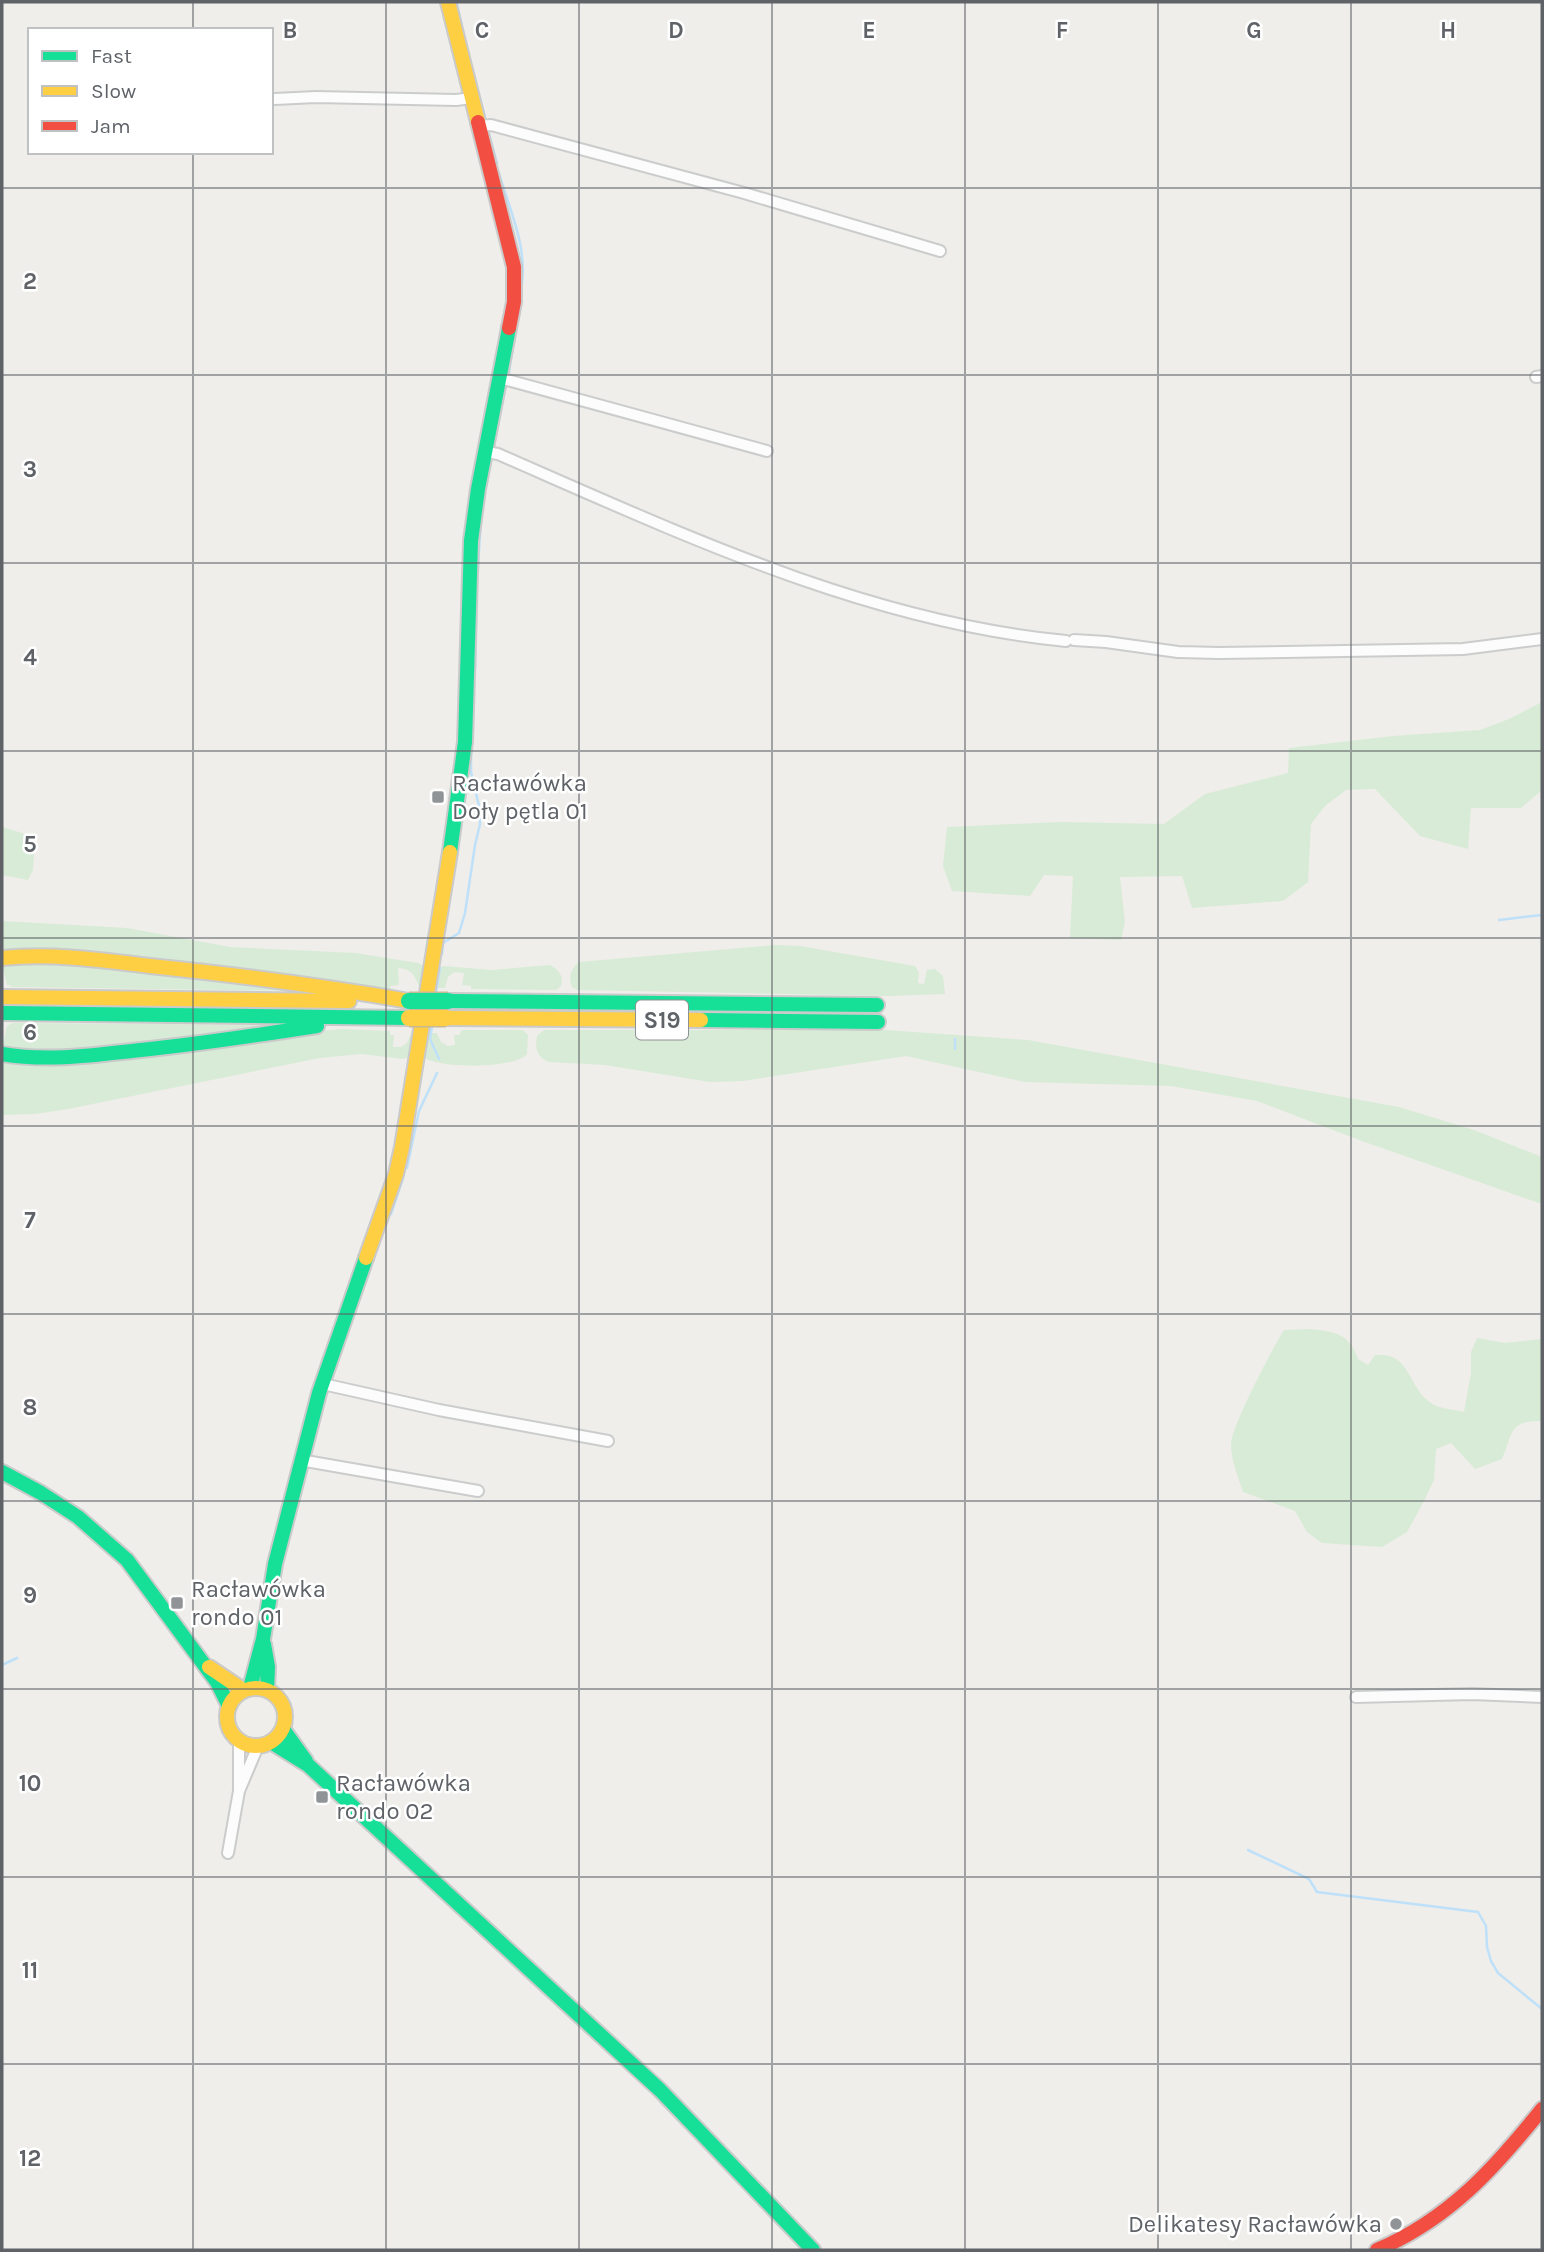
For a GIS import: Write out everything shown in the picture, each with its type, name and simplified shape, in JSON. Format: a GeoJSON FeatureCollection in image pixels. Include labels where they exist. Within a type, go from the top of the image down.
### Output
{"type":"FeatureCollection","features":[{"type":"Feature","properties":{"kind":"main road"},"geometry":{"type":"LineString","coordinates":[[448,2],[514,267],[514,302],[471,541],[465,743],[458,803],[411,1104],[396,1174],[323,1384],[300,1460],[275,1564],[263,1639],[246,1689],[235,1696],[229,1706],[227,1720],[229,1728],[239,1741],[265,1744],[307,1765],[660,2090],[813,2250]]}},
{"type":"Feature","properties":{"kind":"main road"},"geometry":{"type":"LineString","coordinates":[[2,958],[59,956],[221,972],[409,1009]]}},
{"type":"Feature","properties":{"kind":"main road","name":"S19"},"geometry":{"type":"LineString","coordinates":[[2,997],[409,1009],[878,1013]]}},
{"type":"Feature","properties":{"kind":"main road","name":"S19"},"geometry":{"type":"LineString","coordinates":[[2,1013],[368,1017],[409,1009]]}},
{"type":"Feature","properties":{"kind":"main road"},"geometry":{"type":"LineString","coordinates":[[2,1054],[55,1058],[187,1046],[368,1017]]}},
{"type":"Feature","properties":{"kind":"main road"},"geometry":{"type":"LineString","coordinates":[[2,1472],[70,1509],[109,1541],[143,1579],[187,1644],[205,1665],[229,1706]]}},
{"type":"Feature","properties":{"kind":"main road"},"geometry":{"type":"LineString","coordinates":[[263,1639],[268,1667],[267,1689]]}},
{"type":"Feature","properties":{"kind":"main road"},"geometry":{"type":"LineString","coordinates":[[205,1665],[246,1689],[267,1689],[281,1701],[285,1710],[283,1729],[307,1765]]}},
{"type":"Feature","properties":{"kind":"main road"},"geometry":{"type":"LineString","coordinates":[[265,1744],[283,1729]]}},
{"type":"Feature","properties":{"kind":"main road"},"geometry":{"type":"LineString","coordinates":[[1377,2250],[1396,2244],[1419,2231],[1469,2192],[1508,2152],[1542,2109]]}},
{"type":"Feature","properties":{"kind":"street"},"geometry":{"type":"LineString","coordinates":[[275,99],[472,98]]}},
{"type":"Feature","properties":{"kind":"street"},"geometry":{"type":"LineString","coordinates":[[480,126],[491,125],[731,189],[940,251]]}},
{"type":"Feature","properties":{"kind":"street"},"geometry":{"type":"LineString","coordinates":[[500,378],[767,451]]}},
{"type":"Feature","properties":{"kind":"street"},"geometry":{"type":"LineString","coordinates":[[486,452],[498,454],[742,557],[831,588],[964,625],[1029,637],[1106,642],[1178,652],[1219,653],[1463,649],[1542,639]]}},
{"type":"Feature","properties":{"kind":"street"},"geometry":{"type":"LineString","coordinates":[[323,1384],[439,1410],[608,1441]]}},
{"type":"Feature","properties":{"kind":"street"},"geometry":{"type":"LineString","coordinates":[[300,1460],[478,1491]]}},
{"type":"Feature","properties":{"kind":"street"},"geometry":{"type":"LineString","coordinates":[[1356,1697],[1472,1694],[1542,1697]]}},
{"type":"Feature","properties":{"kind":"street"},"geometry":{"type":"LineString","coordinates":[[228,1853],[239,1791],[239,1741]]}},
{"type":"Feature","properties":{"kind":"street"},"geometry":{"type":"LineString","coordinates":[[239,1791],[265,1744]]}},
{"type":"Feature","properties":{"kind":"green space"},"geometry":{"type":"Polygon","coordinates":[[[1542,702],[1542,790],[1521,808],[1471,808],[1468,849],[1420,836],[1375,789],[1346,790],[1325,806],[1311,824],[1308,882],[1283,901],[1192,908],[1182,876],[1120,877],[1125,922],[1121,940],[1070,938],[1073,876],[1044,875],[1030,896],[952,891],[943,866],[947,827],[1060,822],[1164,824],[1205,794],[1288,773],[1289,748],[1393,736],[1480,730],[1542,702]]]}},
{"type":"Feature","properties":{"kind":"green space"},"geometry":{"type":"Polygon","coordinates":[[[2,827],[35,837],[33,870],[28,880],[2,875],[2,827]]]}},
{"type":"Feature","properties":{"kind":"green space"},"geometry":{"type":"Polygon","coordinates":[[[2,921],[127,928],[230,947],[356,953],[424,966],[420,988],[411,972],[398,968],[399,985],[391,986],[390,989],[2,952],[2,921]]]}},
{"type":"Feature","properties":{"kind":"green space"},"geometry":{"type":"Polygon","coordinates":[[[775,945],[800,946],[915,966],[919,973],[918,983],[924,984],[927,970],[935,969],[943,976],[945,994],[891,996],[577,990],[572,987],[570,980],[574,967],[579,962],[775,945]]]}},
{"type":"Feature","properties":{"kind":"green space"},"geometry":{"type":"Polygon","coordinates":[[[38,961],[300,991],[7,985],[2,964],[38,961]]]}},
{"type":"Feature","properties":{"kind":"green space"},"geometry":{"type":"Polygon","coordinates":[[[550,965],[561,976],[561,986],[556,990],[471,989],[471,986],[462,985],[464,973],[454,972],[448,977],[445,988],[433,988],[437,969],[443,966],[492,970],[550,965]]]}},
{"type":"Feature","properties":{"kind":"green space"},"geometry":{"type":"Polygon","coordinates":[[[12,1023],[275,1025],[71,1052],[2,1048],[7,1026],[12,1023]]]}},
{"type":"Feature","properties":{"kind":"green space"},"geometry":{"type":"Polygon","coordinates":[[[341,1029],[390,1031],[390,1035],[394,1035],[393,1047],[401,1047],[407,1043],[411,1033],[414,1033],[410,1057],[403,1059],[361,1054],[320,1058],[68,1109],[2,1115],[2,1060],[341,1029]]]}},
{"type":"Feature","properties":{"kind":"green space"},"geometry":{"type":"Polygon","coordinates":[[[462,1030],[523,1030],[528,1035],[527,1054],[508,1062],[477,1066],[444,1064],[424,1057],[426,1033],[437,1033],[441,1042],[448,1046],[455,1045],[454,1035],[459,1035],[462,1030]]]}},
{"type":"Feature","properties":{"kind":"green space"},"geometry":{"type":"Polygon","coordinates":[[[544,1030],[885,1030],[1028,1040],[1399,1107],[1474,1130],[1542,1157],[1542,1204],[1257,1101],[1171,1086],[1025,1082],[906,1056],[743,1081],[710,1082],[605,1065],[549,1062],[541,1058],[536,1048],[537,1036],[544,1030]]]}},
{"type":"Feature","properties":{"kind":"green space"},"geometry":{"type":"Polygon","coordinates":[[[1311,1329],[1340,1335],[1350,1344],[1358,1359],[1368,1365],[1375,1355],[1387,1355],[1396,1359],[1431,1403],[1464,1412],[1471,1373],[1471,1352],[1477,1338],[1505,1343],[1541,1339],[1542,1421],[1518,1426],[1511,1435],[1502,1459],[1475,1469],[1451,1443],[1436,1449],[1434,1480],[1423,1503],[1407,1532],[1382,1547],[1322,1543],[1307,1532],[1295,1511],[1243,1492],[1231,1450],[1233,1435],[1245,1405],[1284,1330],[1311,1329]]]}},
{"type":"Feature","properties":{"kind":"waterway"},"geometry":{"type":"LineString","coordinates":[[457,4],[465,40]]}},
{"type":"Feature","properties":{"kind":"waterway"},"geometry":{"type":"LineString","coordinates":[[469,57],[485,117]]}},
{"type":"Feature","properties":{"kind":"waterway"},"geometry":{"type":"LineString","coordinates":[[489,134],[497,163]]}},
{"type":"Feature","properties":{"kind":"waterway"},"geometry":{"type":"LineString","coordinates":[[499,173],[520,241],[522,283]]}},
{"type":"Feature","properties":{"kind":"waterway"},"geometry":{"type":"LineString","coordinates":[[509,372],[522,292]]}},
{"type":"Feature","properties":{"kind":"waterway"},"geometry":{"type":"LineString","coordinates":[[494,445],[506,385]]}},
{"type":"Feature","properties":{"kind":"waterway"},"geometry":{"type":"LineString","coordinates":[[485,490],[491,461]]}},
{"type":"Feature","properties":{"kind":"waterway"},"geometry":{"type":"LineString","coordinates":[[478,569],[481,517]]}},
{"type":"Feature","properties":{"kind":"waterway"},"geometry":{"type":"LineString","coordinates":[[476,600],[477,580]]}},
{"type":"Feature","properties":{"kind":"waterway"},"geometry":{"type":"LineString","coordinates":[[475,669],[476,620]]}},
{"type":"Feature","properties":{"kind":"waterway"},"geometry":{"type":"LineString","coordinates":[[442,954],[443,943],[459,933],[465,913],[480,824],[471,772],[471,752]]}},
{"type":"Feature","properties":{"kind":"waterway"},"geometry":{"type":"LineString","coordinates":[[1499,920],[1542,915]]}},
{"type":"Feature","properties":{"kind":"waterway"},"geometry":{"type":"LineString","coordinates":[[436,992],[440,968]]}},
{"type":"Feature","properties":{"kind":"waterway"},"geometry":{"type":"LineString","coordinates":[[432,1026],[430,1039],[439,1059]]}},
{"type":"Feature","properties":{"kind":"waterway"},"geometry":{"type":"LineString","coordinates":[[955,1039],[955,1049]]}},
{"type":"Feature","properties":{"kind":"waterway"},"geometry":{"type":"LineString","coordinates":[[407,1168],[419,1111],[437,1073]]}},
{"type":"Feature","properties":{"kind":"waterway"},"geometry":{"type":"LineString","coordinates":[[391,1214],[403,1178]]}},
{"type":"Feature","properties":{"kind":"waterway"},"geometry":{"type":"LineString","coordinates":[[381,1237],[385,1227]]}},
{"type":"Feature","properties":{"kind":"waterway"},"geometry":{"type":"LineString","coordinates":[[365,1284],[371,1267]]}},
{"type":"Feature","properties":{"kind":"waterway"},"geometry":{"type":"LineString","coordinates":[[2,1665],[17,1658]]}},
{"type":"Feature","properties":{"kind":"waterway"},"geometry":{"type":"LineString","coordinates":[[1248,1850],[1309,1879],[1317,1892],[1478,1912],[1486,1926],[1487,1947],[1498,1973],[1542,2009]]}},
{"type":"Feature","properties":{"kind":"traffic: fast"},"geometry":{"type":"LineString","coordinates":[[450,852],[465,742],[471,541],[478,489],[509,328]]}},
{"type":"Feature","properties":{"kind":"traffic: fast"},"geometry":{"type":"LineString","coordinates":[[409,1001],[448,1001]]}},
{"type":"Feature","properties":{"kind":"traffic: fast"},"geometry":{"type":"LineString","coordinates":[[448,1001],[877,1005]]}},
{"type":"Feature","properties":{"kind":"traffic: fast"},"geometry":{"type":"LineString","coordinates":[[2,1013],[409,1018]]}},
{"type":"Feature","properties":{"kind":"traffic: fast"},"geometry":{"type":"LineString","coordinates":[[701,1020],[878,1022]]}},
{"type":"Feature","properties":{"kind":"traffic: fast"},"geometry":{"type":"LineString","coordinates":[[2,1054],[55,1058],[89,1056],[317,1026]]}},
{"type":"Feature","properties":{"kind":"traffic: fast"},"geometry":{"type":"LineString","coordinates":[[250,1688],[263,1639],[275,1564],[319,1393],[366,1258]]}},
{"type":"Feature","properties":{"kind":"traffic: fast"},"geometry":{"type":"LineString","coordinates":[[2,1472],[78,1517],[127,1560],[217,1682],[229,1706]]}},
{"type":"Feature","properties":{"kind":"traffic: fast"},"geometry":{"type":"LineString","coordinates":[[264,1644],[268,1667],[267,1689]]}},
{"type":"Feature","properties":{"kind":"traffic: fast"},"geometry":{"type":"LineString","coordinates":[[283,1729],[306,1761]]}},
{"type":"Feature","properties":{"kind":"traffic: fast"},"geometry":{"type":"LineString","coordinates":[[271,1742],[308,1765],[660,2090],[813,2250]]}},
{"type":"Feature","properties":{"kind":"traffic: slow"},"geometry":{"type":"LineString","coordinates":[[448,2],[478,122]]}},
{"type":"Feature","properties":{"kind":"traffic: slow"},"geometry":{"type":"LineString","coordinates":[[366,1258],[396,1174],[402,1147],[450,852]]}},
{"type":"Feature","properties":{"kind":"traffic: slow"},"geometry":{"type":"LineString","coordinates":[[2,958],[39,956],[95,960],[280,981],[409,1001]]}},
{"type":"Feature","properties":{"kind":"traffic: slow"},"geometry":{"type":"LineString","coordinates":[[2,997],[349,1001]]}},
{"type":"Feature","properties":{"kind":"traffic: slow"},"geometry":{"type":"LineString","coordinates":[[409,1018],[446,1018]]}},
{"type":"Feature","properties":{"kind":"traffic: slow"},"geometry":{"type":"LineString","coordinates":[[446,1018],[701,1020]]}},
{"type":"Feature","properties":{"kind":"traffic: slow"},"geometry":{"type":"LineString","coordinates":[[209,1667],[243,1690]]}},
{"type":"Feature","properties":{"kind":"traffic: slow"},"geometry":{"type":"LineString","coordinates":[[250,1688],[262,1688],[277,1696],[285,1711],[285,1717],[285,1723],[277,1738],[262,1746],[250,1746],[235,1738],[227,1723],[227,1711],[235,1696],[250,1688]]}},
{"type":"Feature","properties":{"kind":"traffic: jam"},"geometry":{"type":"LineString","coordinates":[[478,122],[514,267],[514,302],[509,328]]}},
{"type":"Feature","properties":{"kind":"traffic: jam"},"geometry":{"type":"LineString","coordinates":[[1377,2250],[1403,2238],[1448,2208],[1488,2172],[1542,2109]]}},
{"type":"Feature","properties":{"kind":"place","name":"Racławówka Doły pętla 01"},"geometry":{"type":"Point","coordinates":[438,797]}},
{"type":"Feature","properties":{"kind":"place","name":"Racławówka rondo 01"},"geometry":{"type":"Point","coordinates":[177,1603]}},
{"type":"Feature","properties":{"kind":"place","name":"Racławówka rondo 02"},"geometry":{"type":"Point","coordinates":[322,1797]}},
{"type":"Feature","properties":{"kind":"place","name":"Delikatesy Racławówka"},"geometry":{"type":"Point","coordinates":[1396,2224]}}]}
